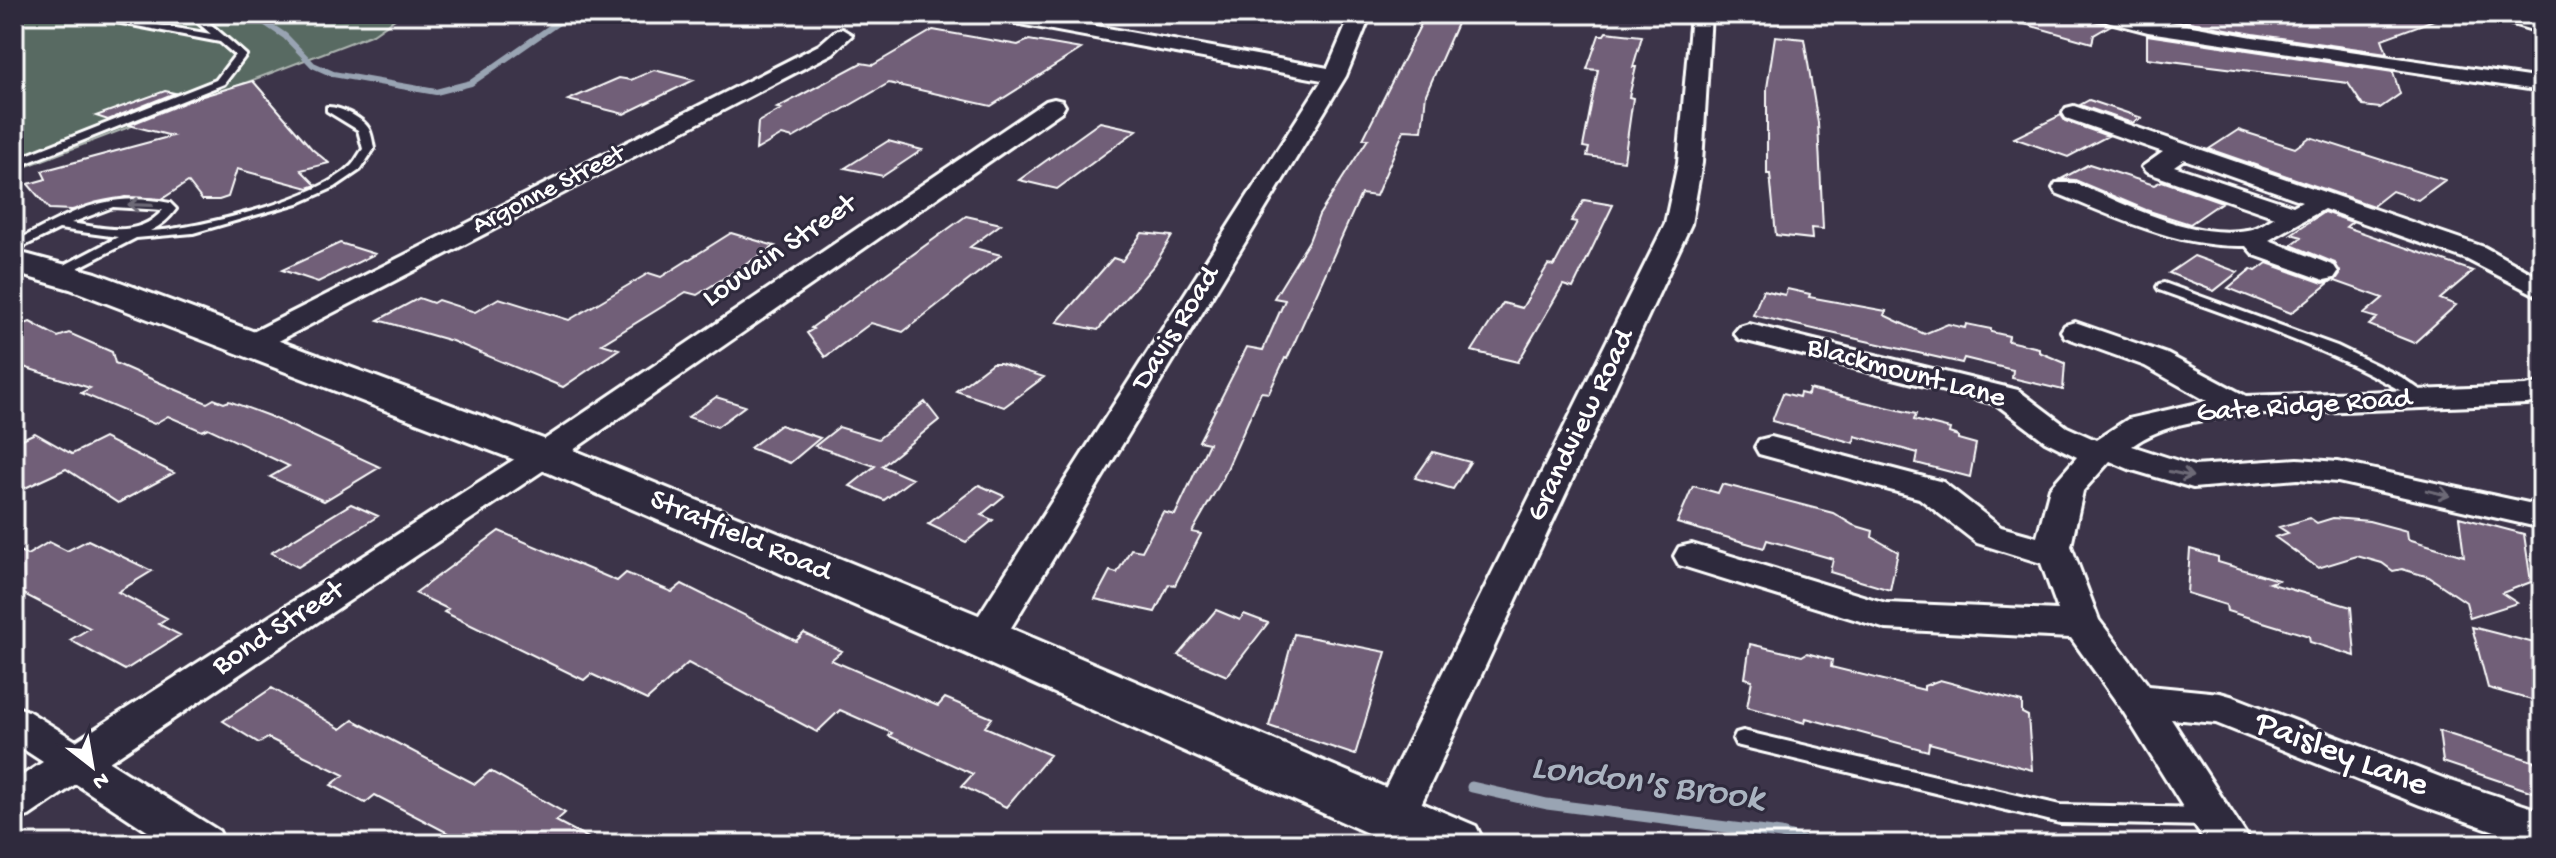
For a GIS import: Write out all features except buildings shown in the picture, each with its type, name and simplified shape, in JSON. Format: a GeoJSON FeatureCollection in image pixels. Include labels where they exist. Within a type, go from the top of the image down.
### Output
{"type":"FeatureCollection","features":[{"type":"Feature","properties":{"kind":"main road","name":"Stratfield Road"},"geometry":{"type":"LineString","coordinates":[[36,268],[253,343],[544,455],[984,639],[1454,844]]}},
{"type":"Feature","properties":{"kind":"street"},"geometry":{"type":"LineString","coordinates":[[998,14],[1335,76]]}},
{"type":"Feature","properties":{"kind":"street","name":"Davis Road"},"geometry":{"type":"LineString","coordinates":[[984,639],[1335,76],[1361,14]]}},
{"type":"Feature","properties":{"kind":"street","name":"Grandview Road"},"geometry":{"type":"LineString","coordinates":[[1393,817],[1678,224],[1690,163],[1701,14]]}},
{"type":"Feature","properties":{"kind":"street"},"geometry":{"type":"LineString","coordinates":[[2102,14],[2148,26],[2542,85]]}},
{"type":"Feature","properties":{"kind":"street"},"geometry":{"type":"LineString","coordinates":[[2499,14],[2542,27]]}},
{"type":"Feature","properties":{"kind":"street","name":"Argonne Street"},"geometry":{"type":"LineString","coordinates":[[253,343],[826,49],[842,35]]}},
{"type":"Feature","properties":{"kind":"street","name":"Louvain Street"},"geometry":{"type":"LineString","coordinates":[[544,455],[1054,106]]}},
{"type":"Feature","properties":{"kind":"street"},"geometry":{"type":"LineString","coordinates":[[2074,113],[2475,253],[2542,290]]}},
{"type":"Feature","properties":{"kind":"street"},"geometry":{"type":"LineString","coordinates":[[2182,151],[2154,167],[2294,215]]}},
{"type":"Feature","properties":{"kind":"street"},"geometry":{"type":"LineString","coordinates":[[2065,188],[2170,229],[2206,236],[2253,238],[2321,200]]}},
{"type":"Feature","properties":{"kind":"street"},"geometry":{"type":"LineString","coordinates":[[2253,238],[2263,249],[2324,272]]}},
{"type":"Feature","properties":{"kind":"street"},"geometry":{"type":"LineString","coordinates":[[2075,331],[2156,360],[2240,406]]}},
{"type":"Feature","properties":{"kind":"street","name":"Blackmount Lane"},"geometry":{"type":"LineString","coordinates":[[1749,333],[2007,397],[2056,434],[2193,477],[2298,469],[2338,472],[2542,517]]}},
{"type":"Feature","properties":{"kind":"street","name":"Gate Ridge Road"},"geometry":{"type":"LineString","coordinates":[[2222,830],[2137,700],[2082,625],[2053,546],[2067,488],[2103,450],[2139,426],[2191,412],[2240,406],[2537,397]]}},
{"type":"Feature","properties":{"kind":"street"},"geometry":{"type":"LineString","coordinates":[[1771,447],[1931,490],[1989,535],[2057,555]]}},
{"type":"Feature","properties":{"kind":"street","name":"Bond Street"},"geometry":{"type":"LineString","coordinates":[[14,803],[544,455]]}},
{"type":"Feature","properties":{"kind":"street"},"geometry":{"type":"LineString","coordinates":[[1692,556],[1886,616],[2082,625]]}},
{"type":"Feature","properties":{"kind":"street","name":"Paisley Lane"},"geometry":{"type":"LineString","coordinates":[[2137,700],[2220,708],[2435,793],[2542,829]]}},
{"type":"Feature","properties":{"kind":"street"},"geometry":{"type":"LineString","coordinates":[[14,722],[203,844]]}},
{"type":"Feature","properties":{"kind":"lane"},"geometry":{"type":"LineString","coordinates":[[147,14],[121,22],[225,40]]}},
{"type":"Feature","properties":{"kind":"lane"},"geometry":{"type":"LineString","coordinates":[[14,164],[220,82],[241,55],[193,14],[149,27]]}},
{"type":"Feature","properties":{"kind":"lane"},"geometry":{"type":"LineString","coordinates":[[57,225],[134,236],[174,233],[251,215],[342,179],[365,161],[369,147],[363,128],[331,109]]}},
{"type":"Feature","properties":{"kind":"lane"},"geometry":{"type":"LineString","coordinates":[[14,247],[81,213],[112,203],[166,206],[170,209],[161,220],[134,236],[36,268]]}},
{"type":"Feature","properties":{"kind":"lane"},"geometry":{"type":"LineString","coordinates":[[2164,287],[2352,360],[2402,383],[2425,399]]}},
{"type":"Feature","properties":{"kind":"lane"},"geometry":{"type":"LineString","coordinates":[[1743,739],[2060,814],[2222,830]]}},
{"type":"Feature","properties":{"kind":"green space"},"geometry":{"type":"Polygon","coordinates":[[[14,14],[402,14],[373,34],[14,171],[14,14]]]}},
{"type":"Feature","properties":{"kind":"waterway"},"geometry":{"type":"LineString","coordinates":[[244,14],[264,22],[285,36],[313,65],[333,74],[436,92],[471,83],[570,14]]}},
{"type":"Feature","properties":{"kind":"waterway","name":"London's Brook"},"geometry":{"type":"LineString","coordinates":[[1472,787],[1547,804],[1781,834],[1812,844]]}}]}
